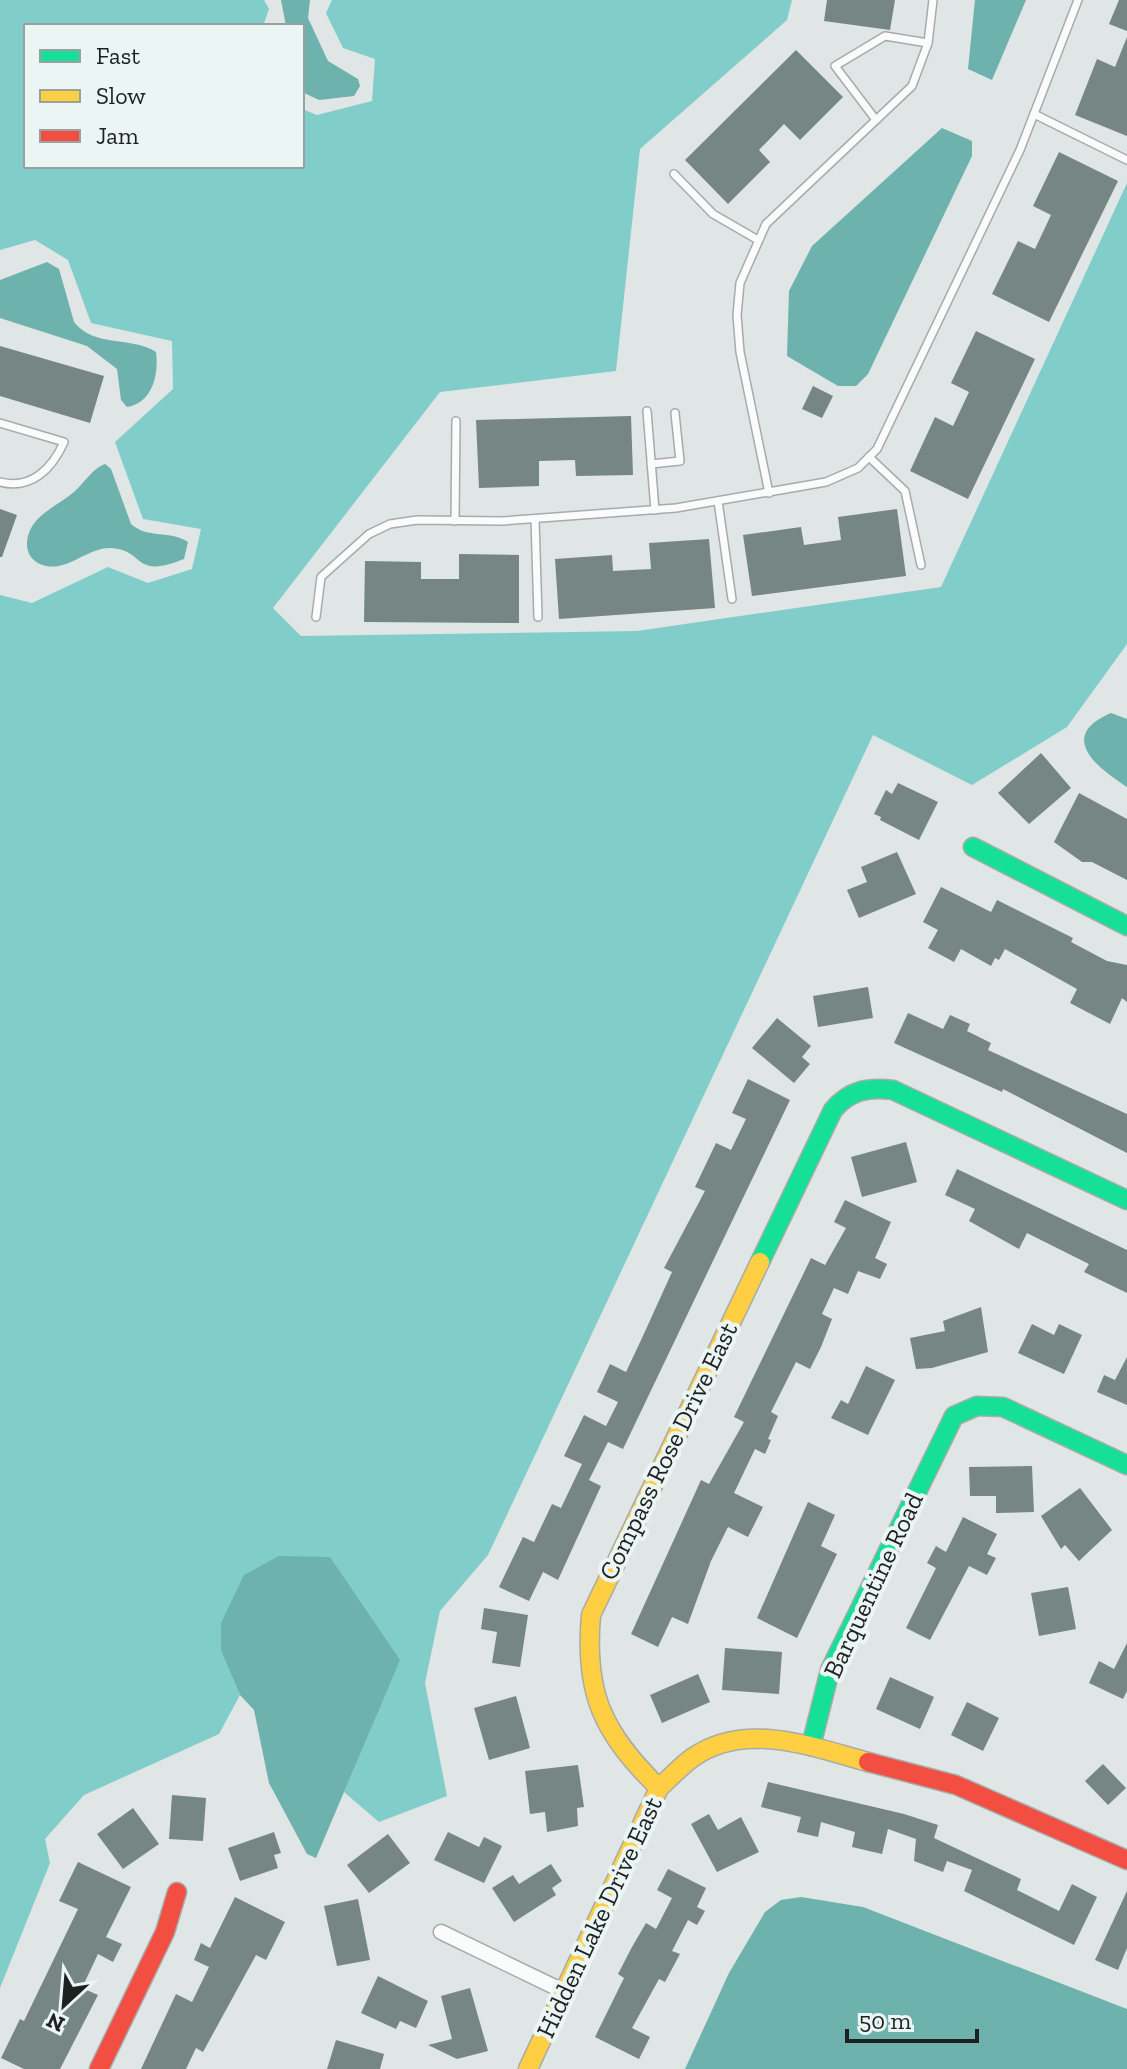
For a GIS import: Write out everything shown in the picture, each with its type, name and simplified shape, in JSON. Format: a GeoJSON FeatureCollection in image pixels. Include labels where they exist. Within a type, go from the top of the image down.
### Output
{"type":"FeatureCollection","features":[{"type":"Feature","properties":{"kind":"street"},"geometry":{"type":"LineString","coordinates":[[973,847],[1127,926]]}},
{"type":"Feature","properties":{"kind":"street","name":"Compass Rose Drive East"},"geometry":{"type":"LineString","coordinates":[[659,1788],[615,1744],[595,1706],[587,1660],[591,1615],[833,1110],[844,1096],[857,1089],[893,1090],[1127,1200]]}},
{"type":"Feature","properties":{"kind":"street","name":"Barquentine Road"},"geometry":{"type":"LineString","coordinates":[[811,1746],[830,1670],[946,1428],[966,1407],[984,1403],[1003,1407],[1127,1465]]}},
{"type":"Feature","properties":{"kind":"street","name":"Hidden Lake Drive East"},"geometry":{"type":"LineString","coordinates":[[528,2069],[659,1788],[692,1758],[730,1741],[752,1738],[811,1746],[956,1785],[1127,1860]]}},
{"type":"Feature","properties":{"kind":"street"},"geometry":{"type":"LineString","coordinates":[[99,2069],[165,1932],[177,1892]]}},
{"type":"Feature","properties":{"kind":"street"},"geometry":{"type":"LineString","coordinates":[[441,1932],[563,1991]]}},
{"type":"Feature","properties":{"kind":"lane"},"geometry":{"type":"LineString","coordinates":[[769,493],[740,352],[737,315],[740,283],[766,224],[785,202],[912,86],[928,43],[933,0]]}},
{"type":"Feature","properties":{"kind":"lane"},"geometry":{"type":"LineString","coordinates":[[316,617],[321,577],[369,534],[390,524],[535,519],[655,510],[826,482],[858,468],[877,449],[1034,114],[1078,0]]}},
{"type":"Feature","properties":{"kind":"lane"},"geometry":{"type":"LineString","coordinates":[[876,120],[835,66],[885,36],[928,43]]}},
{"type":"Feature","properties":{"kind":"lane"},"geometry":{"type":"LineString","coordinates":[[1034,114],[1127,160]]}},
{"type":"Feature","properties":{"kind":"lane"},"geometry":{"type":"LineString","coordinates":[[674,174],[713,214],[758,240]]}},
{"type":"Feature","properties":{"kind":"lane"},"geometry":{"type":"LineString","coordinates":[[647,411],[655,510]]}},
{"type":"Feature","properties":{"kind":"lane"},"geometry":{"type":"LineString","coordinates":[[651,464],[680,461],[675,413]]}},
{"type":"Feature","properties":{"kind":"lane"},"geometry":{"type":"LineString","coordinates":[[455,521],[456,421]]}},
{"type":"Feature","properties":{"kind":"lane"},"geometry":{"type":"LineString","coordinates":[[0,423],[64,442],[56,459],[31,482],[12,485],[0,482]]}},
{"type":"Feature","properties":{"kind":"lane"},"geometry":{"type":"LineString","coordinates":[[869,457],[905,491],[921,565]]}},
{"type":"Feature","properties":{"kind":"lane"},"geometry":{"type":"LineString","coordinates":[[718,501],[732,599]]}},
{"type":"Feature","properties":{"kind":"lane"},"geometry":{"type":"LineString","coordinates":[[535,519],[538,617]]}},
{"type":"Feature","properties":{"kind":"shaded area"},"geometry":{"type":"Polygon","coordinates":[[[0,0],[264,0],[269,9],[264,24],[24,24],[24,168],[304,168],[304,110],[317,115],[372,101],[375,59],[343,48],[326,13],[332,0],[792,0],[787,20],[640,149],[616,371],[440,392],[273,608],[301,636],[637,631],[941,587],[1127,183],[1127,644],[1067,727],[972,785],[873,735],[488,1555],[440,1611],[425,1683],[447,1796],[379,1822],[344,1792],[399,1660],[221,1651],[240,1695],[219,1734],[84,1795],[45,1839],[50,1863],[0,1988],[0,595],[32,603],[108,567],[148,583],[192,569],[201,529],[143,519],[115,442],[173,389],[172,341],[91,323],[68,260],[35,240],[0,250],[0,0]]]}},
{"type":"Feature","properties":{"kind":"shaded area"},"geometry":{"type":"Polygon","coordinates":[[[281,0],[310,0],[308,18],[328,61],[358,79],[360,86],[354,96],[319,100],[304,93],[304,24],[286,24],[281,0]]]}},
{"type":"Feature","properties":{"kind":"shaded area"},"geometry":{"type":"Polygon","coordinates":[[[975,0],[1026,0],[992,80],[968,69],[975,0]]]}},
{"type":"Feature","properties":{"kind":"shaded area"},"geometry":{"type":"Polygon","coordinates":[[[942,128],[972,141],[972,156],[868,374],[856,386],[838,386],[787,356],[789,291],[812,246],[942,128]]]}},
{"type":"Feature","properties":{"kind":"shaded area"},"geometry":{"type":"Polygon","coordinates":[[[47,262],[59,269],[74,322],[82,330],[102,339],[136,344],[156,352],[155,378],[143,400],[127,407],[121,400],[117,369],[87,346],[0,318],[0,280],[47,262]]]}},
{"type":"Feature","properties":{"kind":"shaded area"},"geometry":{"type":"Polygon","coordinates":[[[105,464],[111,469],[131,524],[137,529],[188,542],[184,559],[167,565],[147,565],[122,550],[111,548],[59,566],[40,564],[31,557],[27,548],[28,535],[37,520],[105,464]]]}},
{"type":"Feature","properties":{"kind":"shaded area"},"geometry":{"type":"Polygon","coordinates":[[[1111,713],[1127,719],[1127,787],[1094,761],[1084,741],[1086,731],[1111,713]]]}},
{"type":"Feature","properties":{"kind":"shaded area"},"geometry":{"type":"Polygon","coordinates":[[[279,1556],[330,1557],[400,1660],[316,1858],[307,1854],[269,1783],[254,1710],[240,1695],[221,1651],[221,1623],[244,1575],[279,1556]]]}},
{"type":"Feature","properties":{"kind":"shaded area"},"geometry":{"type":"Polygon","coordinates":[[[801,1897],[863,1907],[1127,2009],[1127,2069],[685,2069],[729,1973],[765,1912],[781,1900],[801,1897]]]}},
{"type":"Feature","properties":{"kind":"building"},"geometry":{"type":"Polygon","coordinates":[[[827,0],[895,0],[890,30],[824,21],[827,0]]]}},
{"type":"Feature","properties":{"kind":"building"},"geometry":{"type":"Polygon","coordinates":[[[1119,0],[1127,0],[1127,31],[1109,24],[1119,0]]]}},
{"type":"Feature","properties":{"kind":"building"},"geometry":{"type":"Polygon","coordinates":[[[1127,37],[1127,136],[1075,115],[1097,59],[1115,67],[1127,37]]]}},
{"type":"Feature","properties":{"kind":"building"},"geometry":{"type":"Polygon","coordinates":[[[796,50],[843,97],[800,140],[784,124],[759,150],[770,162],[728,204],[685,160],[796,50]]]}},
{"type":"Feature","properties":{"kind":"building"},"geometry":{"type":"Polygon","coordinates":[[[1059,152],[1118,181],[1049,322],[992,294],[1018,241],[1035,249],[1051,215],[1033,206],[1059,152]]]}},
{"type":"Feature","properties":{"kind":"building"},"geometry":{"type":"Polygon","coordinates":[[[976,331],[1035,359],[968,499],[910,471],[935,417],[953,426],[969,392],[951,383],[976,331]]]}},
{"type":"Feature","properties":{"kind":"building"},"geometry":{"type":"Polygon","coordinates":[[[0,346],[104,376],[90,423],[0,396],[0,346]]]}},
{"type":"Feature","properties":{"kind":"building"},"geometry":{"type":"Polygon","coordinates":[[[813,386],[833,396],[822,418],[802,409],[813,386]]]}},
{"type":"Feature","properties":{"kind":"building"},"geometry":{"type":"Polygon","coordinates":[[[631,416],[633,475],[576,476],[575,460],[539,461],[539,486],[479,488],[476,420],[631,416]]]}},
{"type":"Feature","properties":{"kind":"building"},"geometry":{"type":"Polygon","coordinates":[[[0,509],[17,515],[2,557],[0,557],[0,509]]]}},
{"type":"Feature","properties":{"kind":"building"},"geometry":{"type":"Polygon","coordinates":[[[897,509],[906,576],[752,596],[743,535],[801,527],[804,545],[841,540],[838,517],[897,509]]]}},
{"type":"Feature","properties":{"kind":"building"},"geometry":{"type":"Polygon","coordinates":[[[709,539],[715,608],[559,619],[555,559],[612,555],[613,571],[651,569],[649,543],[709,539]]]}},
{"type":"Feature","properties":{"kind":"building"},"geometry":{"type":"Polygon","coordinates":[[[459,554],[519,555],[519,623],[364,622],[365,561],[421,562],[421,579],[459,579],[459,554]]]}},
{"type":"Feature","properties":{"kind":"building"},"geometry":{"type":"Polygon","coordinates":[[[1041,753],[1071,788],[1029,824],[998,793],[1041,753]]]}},
{"type":"Feature","properties":{"kind":"building"},"geometry":{"type":"Polygon","coordinates":[[[898,783],[938,802],[919,840],[874,814],[886,790],[892,794],[898,783]]]}},
{"type":"Feature","properties":{"kind":"building"},"geometry":{"type":"Polygon","coordinates":[[[1079,793],[1127,819],[1127,880],[1092,862],[1082,862],[1054,842],[1079,793]]]}},
{"type":"Feature","properties":{"kind":"building"},"geometry":{"type":"Polygon","coordinates":[[[897,852],[916,894],[859,918],[847,890],[867,882],[861,867],[897,852]]]}},
{"type":"Feature","properties":{"kind":"building"},"geometry":{"type":"Polygon","coordinates":[[[941,887],[991,912],[997,900],[1073,938],[1071,942],[1107,961],[1127,965],[1127,1002],[1122,998],[1110,1024],[1070,1003],[1077,989],[1005,949],[991,966],[961,949],[954,962],[928,948],[938,930],[923,922],[941,887]]]}},
{"type":"Feature","properties":{"kind":"building"},"geometry":{"type":"Polygon","coordinates":[[[868,987],[873,1018],[818,1027],[813,996],[868,987]]]}},
{"type":"Feature","properties":{"kind":"building"},"geometry":{"type":"Polygon","coordinates":[[[908,1013],[943,1029],[950,1015],[970,1024],[967,1031],[991,1043],[988,1050],[1127,1114],[1127,1153],[1003,1089],[1002,1092],[894,1043],[908,1013]]]}},
{"type":"Feature","properties":{"kind":"building"},"geometry":{"type":"Polygon","coordinates":[[[777,1018],[811,1046],[802,1057],[810,1064],[794,1083],[752,1048],[777,1018]]]}},
{"type":"Feature","properties":{"kind":"building"},"geometry":{"type":"Polygon","coordinates":[[[748,1079],[790,1100],[623,1449],[608,1442],[589,1480],[601,1486],[558,1580],[543,1572],[529,1601],[499,1587],[523,1537],[534,1542],[552,1504],[561,1508],[582,1464],[564,1456],[584,1415],[606,1426],[618,1402],[597,1392],[610,1364],[626,1372],[672,1272],[664,1268],[705,1191],[695,1187],[716,1143],[731,1150],[746,1119],[732,1113],[748,1079]]]}},
{"type":"Feature","properties":{"kind":"building"},"geometry":{"type":"Polygon","coordinates":[[[906,1142],[917,1182],[862,1197],[851,1157],[906,1142]]]}},
{"type":"Feature","properties":{"kind":"building"},"geometry":{"type":"Polygon","coordinates":[[[957,1169],[1127,1250],[1127,1293],[1084,1272],[1089,1264],[1027,1233],[1019,1249],[969,1221],[975,1209],[945,1195],[957,1169]]]}},
{"type":"Feature","properties":{"kind":"building"},"geometry":{"type":"Polygon","coordinates":[[[845,1200],[891,1222],[875,1258],[887,1264],[880,1279],[858,1271],[848,1294],[834,1288],[822,1314],[832,1319],[821,1347],[810,1369],[796,1362],[771,1412],[778,1416],[765,1454],[755,1449],[734,1493],[763,1507],[748,1537],[728,1527],[711,1561],[688,1624],[672,1617],[658,1647],[631,1634],[701,1480],[709,1484],[744,1422],[734,1417],[811,1258],[825,1265],[846,1228],[834,1222],[845,1200]]]}},
{"type":"Feature","properties":{"kind":"building"},"geometry":{"type":"Polygon","coordinates":[[[981,1307],[988,1352],[932,1368],[916,1369],[910,1338],[945,1331],[943,1321],[981,1307]]]}},
{"type":"Feature","properties":{"kind":"building"},"geometry":{"type":"Polygon","coordinates":[[[1032,1324],[1054,1335],[1059,1324],[1082,1335],[1064,1374],[1018,1353],[1032,1324]]]}},
{"type":"Feature","properties":{"kind":"building"},"geometry":{"type":"Polygon","coordinates":[[[1127,1357],[1127,1405],[1097,1392],[1104,1375],[1115,1380],[1127,1357]]]}},
{"type":"Feature","properties":{"kind":"building"},"geometry":{"type":"Polygon","coordinates":[[[866,1366],[895,1380],[868,1435],[831,1418],[841,1400],[848,1404],[866,1366]]]}},
{"type":"Feature","properties":{"kind":"building"},"geometry":{"type":"Polygon","coordinates":[[[1032,1466],[1034,1512],[996,1513],[996,1496],[970,1496],[969,1467],[1032,1466]]]}},
{"type":"Feature","properties":{"kind":"building"},"geometry":{"type":"Polygon","coordinates":[[[1080,1488],[1112,1530],[1079,1561],[1065,1545],[1061,1549],[1041,1516],[1080,1488]]]}},
{"type":"Feature","properties":{"kind":"building"},"geometry":{"type":"Polygon","coordinates":[[[808,1502],[835,1515],[821,1546],[837,1554],[797,1638],[757,1618],[808,1502]]]}},
{"type":"Feature","properties":{"kind":"building"},"geometry":{"type":"Polygon","coordinates":[[[963,1517],[997,1534],[987,1554],[996,1558],[987,1575],[969,1566],[930,1640],[906,1628],[936,1568],[927,1563],[936,1546],[946,1552],[963,1517]]]}},
{"type":"Feature","properties":{"kind":"building"},"geometry":{"type":"Polygon","coordinates":[[[1068,1587],[1076,1629],[1039,1636],[1031,1593],[1068,1587]]]}},
{"type":"Feature","properties":{"kind":"building"},"geometry":{"type":"Polygon","coordinates":[[[484,1608],[528,1615],[520,1667],[492,1663],[497,1632],[481,1629],[484,1608]]]}},
{"type":"Feature","properties":{"kind":"building"},"geometry":{"type":"Polygon","coordinates":[[[1127,1643],[1127,1691],[1123,1699],[1089,1683],[1099,1661],[1114,1669],[1127,1643]]]}},
{"type":"Feature","properties":{"kind":"building"},"geometry":{"type":"Polygon","coordinates":[[[725,1648],[782,1652],[779,1694],[722,1690],[725,1648]]]}},
{"type":"Feature","properties":{"kind":"building"},"geometry":{"type":"Polygon","coordinates":[[[698,1674],[710,1702],[662,1723],[650,1695],[698,1674]]]}},
{"type":"Feature","properties":{"kind":"building"},"geometry":{"type":"Polygon","coordinates":[[[890,1677],[934,1697],[920,1729],[876,1709],[890,1677]]]}},
{"type":"Feature","properties":{"kind":"building"},"geometry":{"type":"Polygon","coordinates":[[[516,1696],[530,1748],[489,1760],[474,1708],[516,1696]]]}},
{"type":"Feature","properties":{"kind":"building"},"geometry":{"type":"Polygon","coordinates":[[[967,1702],[999,1718],[983,1751],[951,1735],[967,1702]]]}},
{"type":"Feature","properties":{"kind":"building"},"geometry":{"type":"Polygon","coordinates":[[[1103,1764],[1126,1788],[1108,1805],[1085,1781],[1103,1764]]]}},
{"type":"Feature","properties":{"kind":"building"},"geometry":{"type":"Polygon","coordinates":[[[578,1765],[584,1807],[577,1808],[578,1826],[547,1832],[545,1812],[530,1814],[525,1771],[578,1765]]]}},
{"type":"Feature","properties":{"kind":"building"},"geometry":{"type":"Polygon","coordinates":[[[768,1782],[938,1825],[934,1838],[1021,1879],[1017,1890],[1059,1911],[1072,1884],[1097,1897],[1074,1945],[964,1891],[972,1870],[947,1861],[943,1872],[914,1861],[916,1839],[888,1829],[882,1854],[852,1847],[855,1832],[821,1822],[818,1837],[797,1832],[801,1817],[761,1807],[768,1782]]]}},
{"type":"Feature","properties":{"kind":"building"},"geometry":{"type":"Polygon","coordinates":[[[172,1795],[206,1798],[203,1841],[169,1839],[172,1795]]]}},
{"type":"Feature","properties":{"kind":"building"},"geometry":{"type":"Polygon","coordinates":[[[133,1808],[159,1844],[123,1869],[97,1834],[133,1808]]]}},
{"type":"Feature","properties":{"kind":"building"},"geometry":{"type":"Polygon","coordinates":[[[709,1814],[718,1830],[741,1817],[759,1852],[717,1872],[691,1824],[709,1814]]]}},
{"type":"Feature","properties":{"kind":"building"},"geometry":{"type":"Polygon","coordinates":[[[274,1832],[281,1853],[274,1855],[278,1868],[240,1881],[228,1848],[274,1832]]]}},
{"type":"Feature","properties":{"kind":"building"},"geometry":{"type":"Polygon","coordinates":[[[448,1832],[479,1847],[484,1837],[502,1846],[484,1883],[434,1860],[448,1832]]]}},
{"type":"Feature","properties":{"kind":"building"},"geometry":{"type":"Polygon","coordinates":[[[388,1834],[410,1863],[369,1893],[347,1865],[388,1834]]]}},
{"type":"Feature","properties":{"kind":"building"},"geometry":{"type":"Polygon","coordinates":[[[78,1862],[131,1887],[106,1937],[122,1944],[113,1962],[98,1954],[82,1988],[98,1995],[60,2069],[24,2069],[1,2058],[20,2019],[24,2021],[78,1909],[59,1901],[78,1862]]]}},
{"type":"Feature","properties":{"kind":"building"},"geometry":{"type":"Polygon","coordinates":[[[551,1864],[562,1881],[552,1888],[556,1895],[514,1922],[492,1888],[513,1875],[519,1884],[551,1864]]]}},
{"type":"Feature","properties":{"kind":"building"},"geometry":{"type":"Polygon","coordinates":[[[668,1869],[706,1888],[697,1907],[705,1911],[697,1925],[688,1920],[672,1951],[680,1954],[665,1982],[659,1979],[632,2028],[650,2037],[639,2059],[595,2037],[624,1978],[618,1974],[632,1947],[646,1923],[656,1929],[672,1898],[657,1890],[668,1869]]]}},
{"type":"Feature","properties":{"kind":"building"},"geometry":{"type":"Polygon","coordinates":[[[1127,1891],[1127,1948],[1118,1970],[1095,1960],[1127,1891]]]}},
{"type":"Feature","properties":{"kind":"building"},"geometry":{"type":"Polygon","coordinates":[[[235,1897],[285,1922],[266,1960],[256,1955],[203,2052],[196,2048],[186,2069],[141,2069],[176,1994],[192,2002],[209,1967],[194,1960],[201,1943],[210,1948],[235,1897]]]}},
{"type":"Feature","properties":{"kind":"building"},"geometry":{"type":"Polygon","coordinates":[[[358,1899],[370,1960],[337,1966],[324,1906],[358,1899]]]}},
{"type":"Feature","properties":{"kind":"building"},"geometry":{"type":"Polygon","coordinates":[[[378,1976],[428,2001],[416,2028],[400,2021],[396,2029],[361,2013],[378,1976]]]}},
{"type":"Feature","properties":{"kind":"building"},"geometry":{"type":"Polygon","coordinates":[[[470,1988],[488,2051],[457,2059],[428,2045],[452,2039],[441,1996],[470,1988]]]}},
{"type":"Feature","properties":{"kind":"building"},"geometry":{"type":"Polygon","coordinates":[[[336,2040],[384,2054],[380,2069],[327,2069],[336,2040]]]}},
{"type":"Feature","properties":{"kind":"traffic: fast"},"geometry":{"type":"LineString","coordinates":[[973,847],[1127,926]]}},
{"type":"Feature","properties":{"kind":"traffic: fast"},"geometry":{"type":"LineString","coordinates":[[760,1262],[833,1110],[846,1098],[868,1090],[893,1090],[1127,1200]]}},
{"type":"Feature","properties":{"kind":"traffic: fast"},"geometry":{"type":"LineString","coordinates":[[811,1746],[830,1670],[954,1416],[977,1406],[1003,1407],[1127,1465]]}},
{"type":"Feature","properties":{"kind":"traffic: slow"},"geometry":{"type":"LineString","coordinates":[[659,1788],[624,1749],[601,1710],[591,1668],[591,1615],[760,1262]]}},
{"type":"Feature","properties":{"kind":"traffic: slow"},"geometry":{"type":"LineString","coordinates":[[528,2069],[659,1788],[679,1769],[712,1747],[734,1740],[756,1739],[802,1744],[868,1762]]}},
{"type":"Feature","properties":{"kind":"traffic: jam"},"geometry":{"type":"LineString","coordinates":[[868,1762],[956,1785],[1127,1860]]}},
{"type":"Feature","properties":{"kind":"traffic: jam"},"geometry":{"type":"LineString","coordinates":[[99,2069],[165,1932],[177,1892]]}}]}
